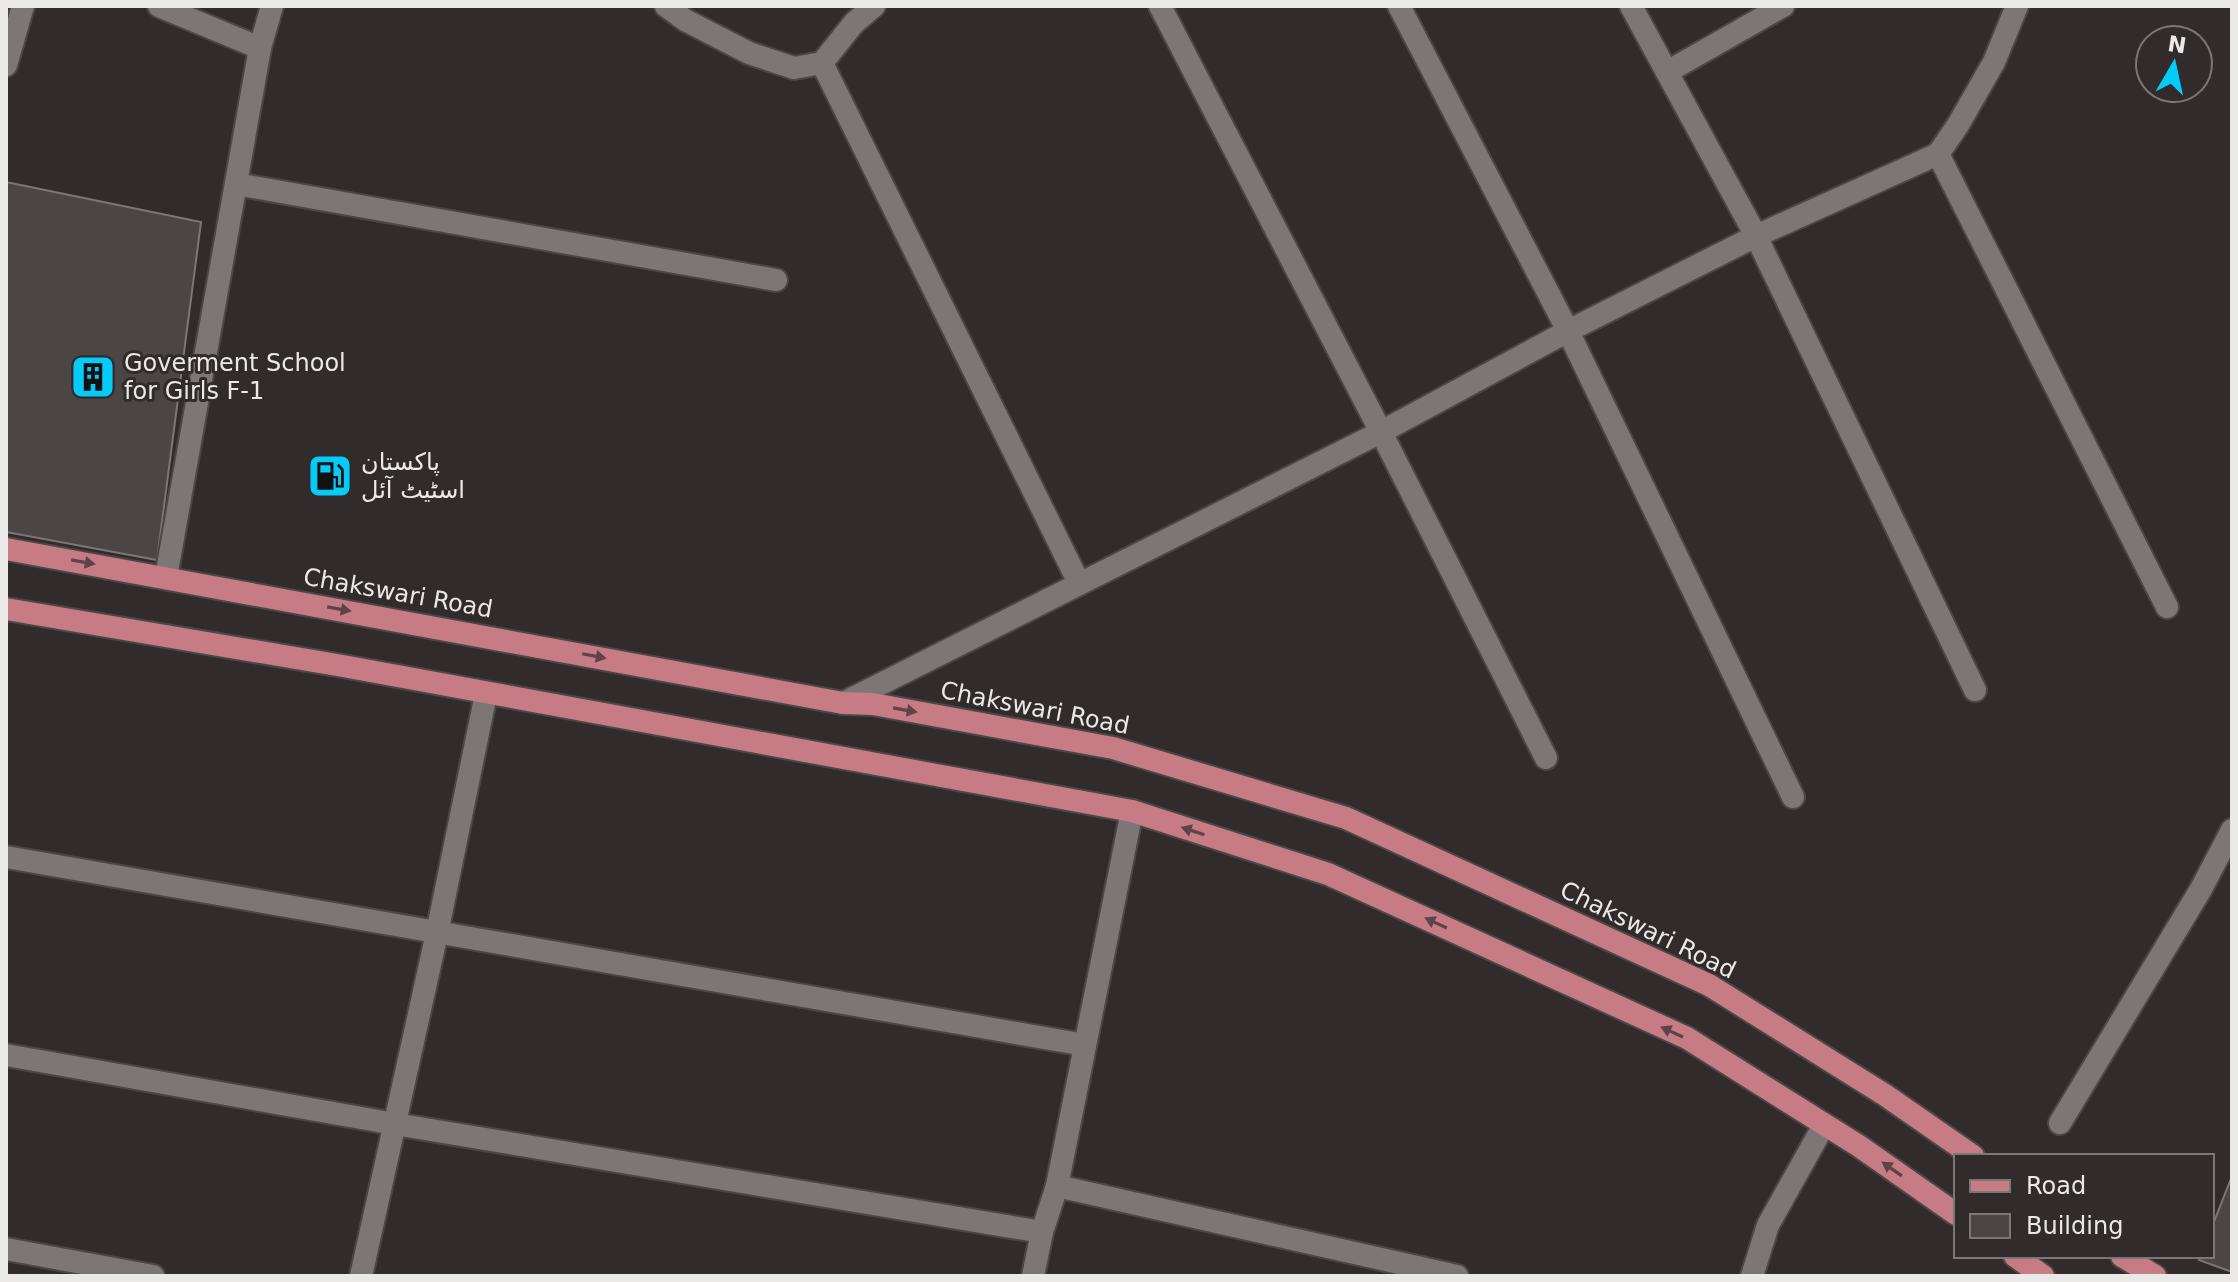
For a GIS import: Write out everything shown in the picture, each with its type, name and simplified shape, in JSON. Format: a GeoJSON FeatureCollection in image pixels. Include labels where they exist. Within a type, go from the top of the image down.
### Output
{"type":"FeatureCollection","features":[{"type":"Feature","properties":{"kind":"main road","name":"Chakswari Road"},"geometry":{"type":"LineString","coordinates":[[6,549],[843,703],[873,704],[1113,748],[1346,818],[1709,985],[1885,1095],[1970,1154]]}},
{"type":"Feature","properties":{"kind":"main road"},"geometry":{"type":"LineString","coordinates":[[6,609],[343,666],[1132,811],[1343,880],[1687,1038],[1859,1146],[1954,1213]]}},
{"type":"Feature","properties":{"kind":"main road"},"geometry":{"type":"LineString","coordinates":[[2018,1258],[2043,1276]]}},
{"type":"Feature","properties":{"kind":"main road"},"geometry":{"type":"LineString","coordinates":[[2125,1258],[2155,1276]]}},
{"type":"Feature","properties":{"kind":"street"},"geometry":{"type":"LineString","coordinates":[[6,65],[23,6]]}},
{"type":"Feature","properties":{"kind":"street"},"geometry":{"type":"LineString","coordinates":[[159,6],[260,48]]}},
{"type":"Feature","properties":{"kind":"street"},"geometry":{"type":"LineString","coordinates":[[166,577],[260,48],[272,6]]}},
{"type":"Feature","properties":{"kind":"street"},"geometry":{"type":"LineString","coordinates":[[666,6],[685,20],[749,53],[794,68],[822,63],[854,23],[874,6]]}},
{"type":"Feature","properties":{"kind":"street"},"geometry":{"type":"LineString","coordinates":[[1160,6],[1546,758]]}},
{"type":"Feature","properties":{"kind":"street"},"geometry":{"type":"LineString","coordinates":[[1399,6],[1568,331],[1793,797]]}},
{"type":"Feature","properties":{"kind":"street"},"geometry":{"type":"LineString","coordinates":[[1631,6],[1756,236],[1975,690]]}},
{"type":"Feature","properties":{"kind":"street"},"geometry":{"type":"LineString","coordinates":[[1667,72],[1783,6]]}},
{"type":"Feature","properties":{"kind":"street"},"geometry":{"type":"LineString","coordinates":[[843,703],[1381,432],[1568,331],[1756,236],[1938,154],[1994,62],[2017,6]]}},
{"type":"Feature","properties":{"kind":"street"},"geometry":{"type":"LineString","coordinates":[[822,63],[1079,583]]}},
{"type":"Feature","properties":{"kind":"street"},"geometry":{"type":"LineString","coordinates":[[1938,154],[2167,607]]}},
{"type":"Feature","properties":{"kind":"street"},"geometry":{"type":"LineString","coordinates":[[236,184],[776,280]]}},
{"type":"Feature","properties":{"kind":"street"},"geometry":{"type":"LineString","coordinates":[[361,1276],[486,694]]}},
{"type":"Feature","properties":{"kind":"street"},"geometry":{"type":"LineString","coordinates":[[1033,1276],[1042,1232],[1057,1186],[1132,811]]}},
{"type":"Feature","properties":{"kind":"street"},"geometry":{"type":"LineString","coordinates":[[2060,1123],[2201,889],[2232,830]]}},
{"type":"Feature","properties":{"kind":"street"},"geometry":{"type":"LineString","coordinates":[[6,857],[1085,1045]]}},
{"type":"Feature","properties":{"kind":"street"},"geometry":{"type":"LineString","coordinates":[[6,1055],[395,1124],[1042,1232]]}},
{"type":"Feature","properties":{"kind":"street"},"geometry":{"type":"LineString","coordinates":[[1752,1276],[1768,1225],[1824,1125]]}},
{"type":"Feature","properties":{"kind":"street"},"geometry":{"type":"LineString","coordinates":[[1057,1186],[1457,1276]]}},
{"type":"Feature","properties":{"kind":"street"},"geometry":{"type":"LineString","coordinates":[[6,1249],[153,1276]]}},
{"type":"Feature","properties":{"kind":"building","name":"Goverment School for Girls F-1"},"geometry":{"type":"Polygon","coordinates":[[[6,182],[201,222],[157,560],[6,532],[6,182]]]}},
{"type":"Feature","properties":{"kind":"building"},"geometry":{"type":"Polygon","coordinates":[[[2232,1176],[2232,1272],[2199,1260],[2214,1258],[2214,1222],[2232,1176]]]}},
{"type":"Feature","properties":{"kind":"place","name":"Goverment School for Girls F-1"},"geometry":{"type":"Point","coordinates":[93,377]}},
{"type":"Feature","properties":{"kind":"place","name":"پاکستان اسٹیٹ آئل"},"geometry":{"type":"Point","coordinates":[330,476]}}]}
